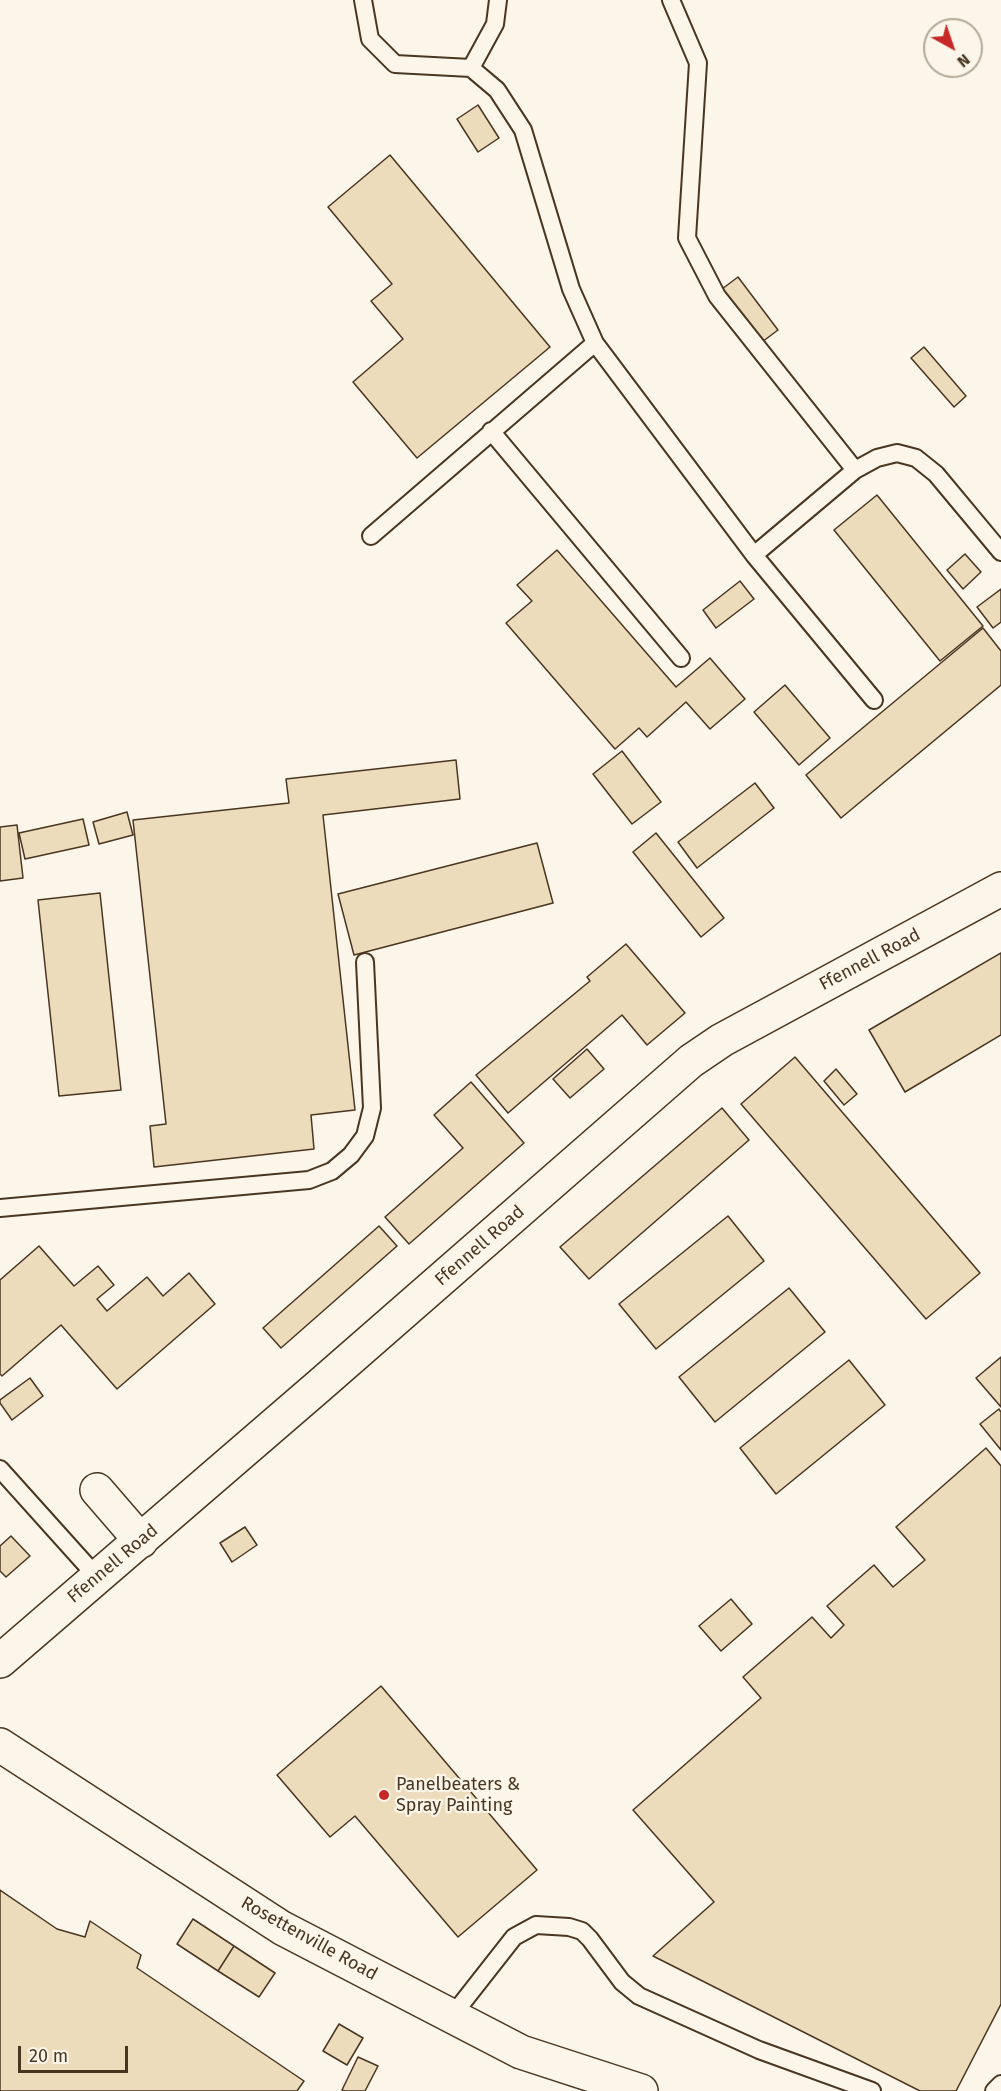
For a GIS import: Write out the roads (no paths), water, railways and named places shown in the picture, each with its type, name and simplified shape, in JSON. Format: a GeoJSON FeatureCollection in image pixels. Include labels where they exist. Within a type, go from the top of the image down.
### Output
{"type":"FeatureCollection","features":[{"type":"Feature","properties":{"kind":"street","name":"Ffennell Road"},"geometry":{"type":"LineString","coordinates":[[0,1661],[141,1541],[691,1061],[722,1040],[1001,889]]}},
{"type":"Feature","properties":{"kind":"street"},"geometry":{"type":"LineString","coordinates":[[97,1490],[141,1541]]}},
{"type":"Feature","properties":{"kind":"street","name":"Rosettenville Road"},"geometry":{"type":"LineString","coordinates":[[0,1745],[282,1928],[521,2052],[641,2091]]}},
{"type":"Feature","properties":{"kind":"lane"},"geometry":{"type":"LineString","coordinates":[[363,0],[370,39],[395,64],[471,68],[497,90],[523,130],[571,289],[595,343],[754,555],[874,700]]}},
{"type":"Feature","properties":{"kind":"lane"},"geometry":{"type":"LineString","coordinates":[[471,68],[495,24],[498,0]]}},
{"type":"Feature","properties":{"kind":"lane"},"geometry":{"type":"LineString","coordinates":[[670,0],[698,63],[687,238],[717,296],[855,470]]}},
{"type":"Feature","properties":{"kind":"lane"},"geometry":{"type":"LineString","coordinates":[[370,536],[595,343]]}},
{"type":"Feature","properties":{"kind":"lane"},"geometry":{"type":"LineString","coordinates":[[491,431],[681,658]]}},
{"type":"Feature","properties":{"kind":"lane"},"geometry":{"type":"LineString","coordinates":[[754,555],[855,470],[877,458],[897,453],[916,458],[936,474],[1001,552]]}},
{"type":"Feature","properties":{"kind":"lane"},"geometry":{"type":"LineString","coordinates":[[0,1208],[309,1180],[332,1171],[351,1155],[365,1136],[372,1108],[365,962]]}},
{"type":"Feature","properties":{"kind":"lane"},"geometry":{"type":"LineString","coordinates":[[0,1469],[97,1577]]}},
{"type":"Feature","properties":{"kind":"lane"},"geometry":{"type":"LineString","coordinates":[[452,2016],[514,1937],[536,1925],[569,1927],[582,1931],[622,1982],[639,1996],[759,2050],[873,2091]]}},
{"type":"Feature","properties":{"kind":"lane"},"geometry":{"type":"LineString","coordinates":[[994,2091],[1001,2084]]}},
{"type":"Feature","properties":{"kind":"place","name":"Panelbeaters & Spray Painting"},"geometry":{"type":"Point","coordinates":[384,1795]}}]}
